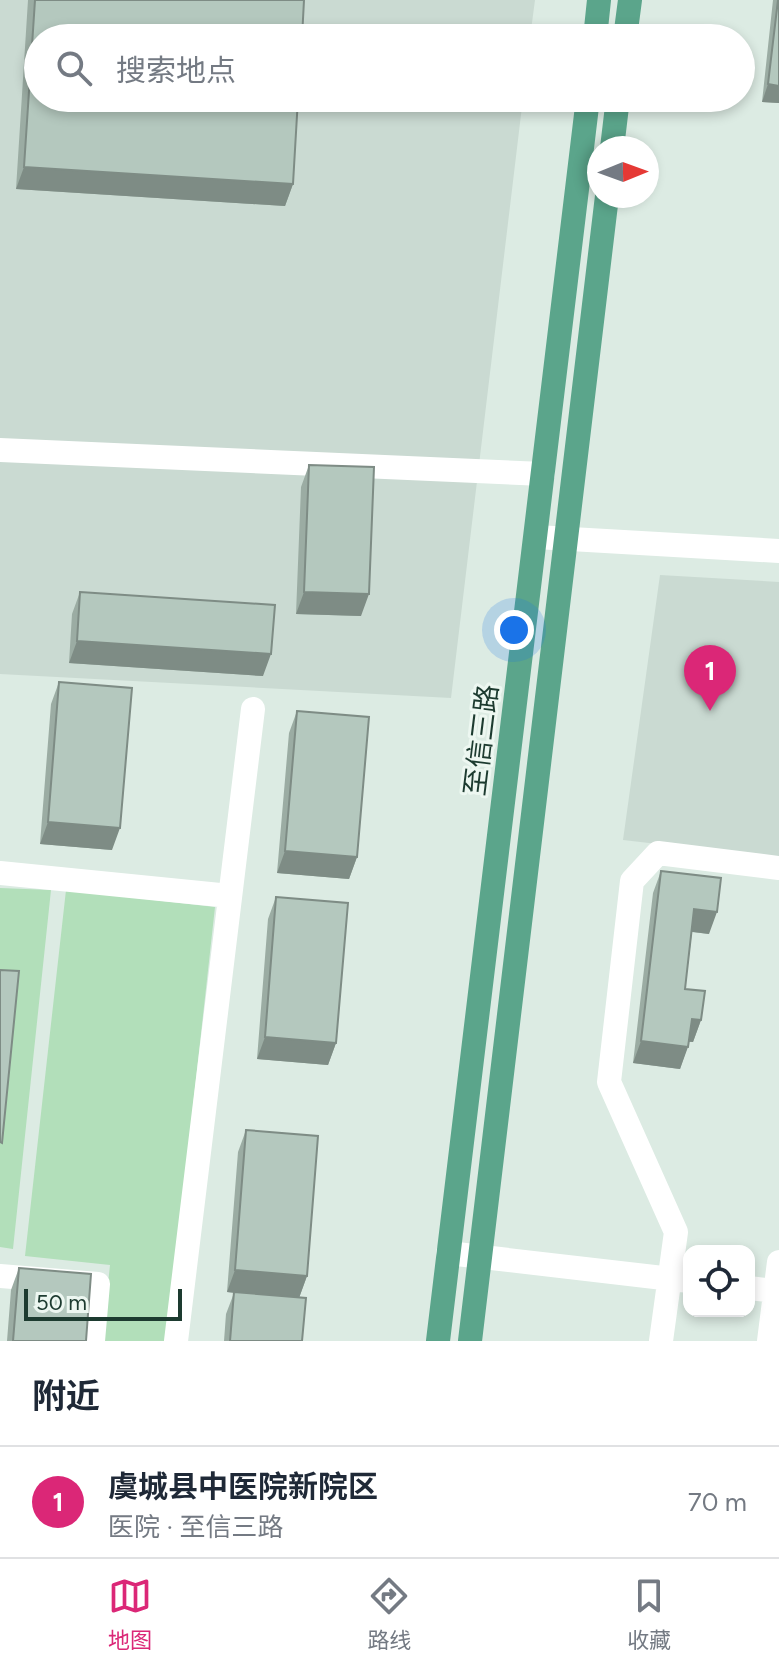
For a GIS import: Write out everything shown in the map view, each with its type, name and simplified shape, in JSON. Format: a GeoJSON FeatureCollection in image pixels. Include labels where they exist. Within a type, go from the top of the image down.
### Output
{"type":"FeatureCollection","features":[{"type":"Feature","properties":{"kind":"main road"},"geometry":{"type":"LineString","coordinates":[[596,24],[599,0]]}},
{"type":"Feature","properties":{"kind":"main road"},"geometry":{"type":"LineString","coordinates":[[627,24],[630,0]]}},
{"type":"Feature","properties":{"kind":"main road","name":"至信三路"},"geometry":{"type":"LineString","coordinates":[[438,1341],[586,112]]}},
{"type":"Feature","properties":{"kind":"main road"},"geometry":{"type":"LineString","coordinates":[[613,136],[616,112]]}},
{"type":"Feature","properties":{"kind":"main road"},"geometry":{"type":"LineString","coordinates":[[470,1341],[606,208]]}},
{"type":"Feature","properties":{"kind":"street"},"geometry":{"type":"LineString","coordinates":[[0,450],[543,474]]}},
{"type":"Feature","properties":{"kind":"street"},"geometry":{"type":"LineString","coordinates":[[536,537],[779,551]]}},
{"type":"Feature","properties":{"kind":"street"},"geometry":{"type":"LineString","coordinates":[[176,1341],[253,709]]}},
{"type":"Feature","properties":{"kind":"street"},"geometry":{"type":"LineString","coordinates":[[661,1341],[679,1280],[676,1232],[609,1082],[632,881],[658,853],[779,868]]}},
{"type":"Feature","properties":{"kind":"street"},"geometry":{"type":"LineString","coordinates":[[0,873],[230,896]]}},
{"type":"Feature","properties":{"kind":"street"},"geometry":{"type":"LineString","coordinates":[[448,1253],[679,1280]]}},
{"type":"Feature","properties":{"kind":"street"},"geometry":{"type":"LineString","coordinates":[[769,1341],[779,1262]]}},
{"type":"Feature","properties":{"kind":"street"},"geometry":{"type":"LineString","coordinates":[[0,1276],[98,1284],[93,1341]]}},
{"type":"Feature","properties":{"kind":"street"},"geometry":{"type":"LineString","coordinates":[[755,1289],[775,1291]]}},
{"type":"Feature","properties":{"kind":"shaded area"},"geometry":{"type":"Polygon","coordinates":[[[0,0],[535,0],[532,24],[24,24],[24,112],[521,112],[451,698],[0,674],[0,0]]]}},
{"type":"Feature","properties":{"kind":"shaded area"},"geometry":{"type":"Polygon","coordinates":[[[660,575],[779,582],[779,858],[623,840],[660,575]]]}},
{"type":"Feature","properties":{"kind":"green space"},"geometry":{"type":"Polygon","coordinates":[[[0,888],[51,890],[13,1249],[0,1247],[0,888]]]}},
{"type":"Feature","properties":{"kind":"green space"},"geometry":{"type":"Polygon","coordinates":[[[66,890],[215,907],[167,1341],[102,1341],[110,1265],[25,1256],[66,890]]]}},
{"type":"Feature","properties":{"kind":"building"},"geometry":{"type":"Polygon","coordinates":[[[35,0],[304,0],[303,24],[33,24],[35,0]]]}},
{"type":"Feature","properties":{"kind":"building"},"geometry":{"type":"Polygon","coordinates":[[[779,0],[779,86],[768,84],[779,0]]]}},
{"type":"Feature","properties":{"kind":"building"},"geometry":{"type":"Polygon","coordinates":[[[28,112],[297,112],[293,184],[24,167],[28,112]]]}},
{"type":"Feature","properties":{"kind":"building"},"geometry":{"type":"Polygon","coordinates":[[[309,465],[374,467],[369,594],[304,592],[309,465]]]}},
{"type":"Feature","properties":{"kind":"building"},"geometry":{"type":"Polygon","coordinates":[[[80,592],[275,605],[271,654],[77,641],[80,592]]]}},
{"type":"Feature","properties":{"kind":"building"},"geometry":{"type":"Polygon","coordinates":[[[59,682],[132,688],[120,828],[48,822],[59,682]]]}},
{"type":"Feature","properties":{"kind":"building"},"geometry":{"type":"Polygon","coordinates":[[[297,711],[369,717],[357,857],[285,851],[297,711]]]}},
{"type":"Feature","properties":{"kind":"building"},"geometry":{"type":"Polygon","coordinates":[[[661,871],[721,878],[717,912],[694,909],[685,989],[705,991],[701,1020],[692,1019],[688,1047],[641,1041],[661,871]]]}},
{"type":"Feature","properties":{"kind":"building"},"geometry":{"type":"Polygon","coordinates":[[[276,897],[348,903],[336,1043],[265,1037],[276,897]]]}},
{"type":"Feature","properties":{"kind":"building"},"geometry":{"type":"Polygon","coordinates":[[[0,970],[19,971],[2,1143],[0,1142],[0,970]]]}},
{"type":"Feature","properties":{"kind":"building"},"geometry":{"type":"Polygon","coordinates":[[[246,1130],[318,1136],[307,1276],[235,1270],[246,1130]]]}},
{"type":"Feature","properties":{"kind":"building"},"geometry":{"type":"Polygon","coordinates":[[[19,1268],[91,1274],[86,1341],[13,1341],[19,1268]]]}},
{"type":"Feature","properties":{"kind":"building"},"geometry":{"type":"Polygon","coordinates":[[[234,1292],[306,1298],[302,1341],[230,1341],[234,1292]]]}},
{"type":"Feature","properties":{"kind":"place","name":"虞城县中医院新院区"},"geometry":{"type":"Point","coordinates":[710,711]}}]}
